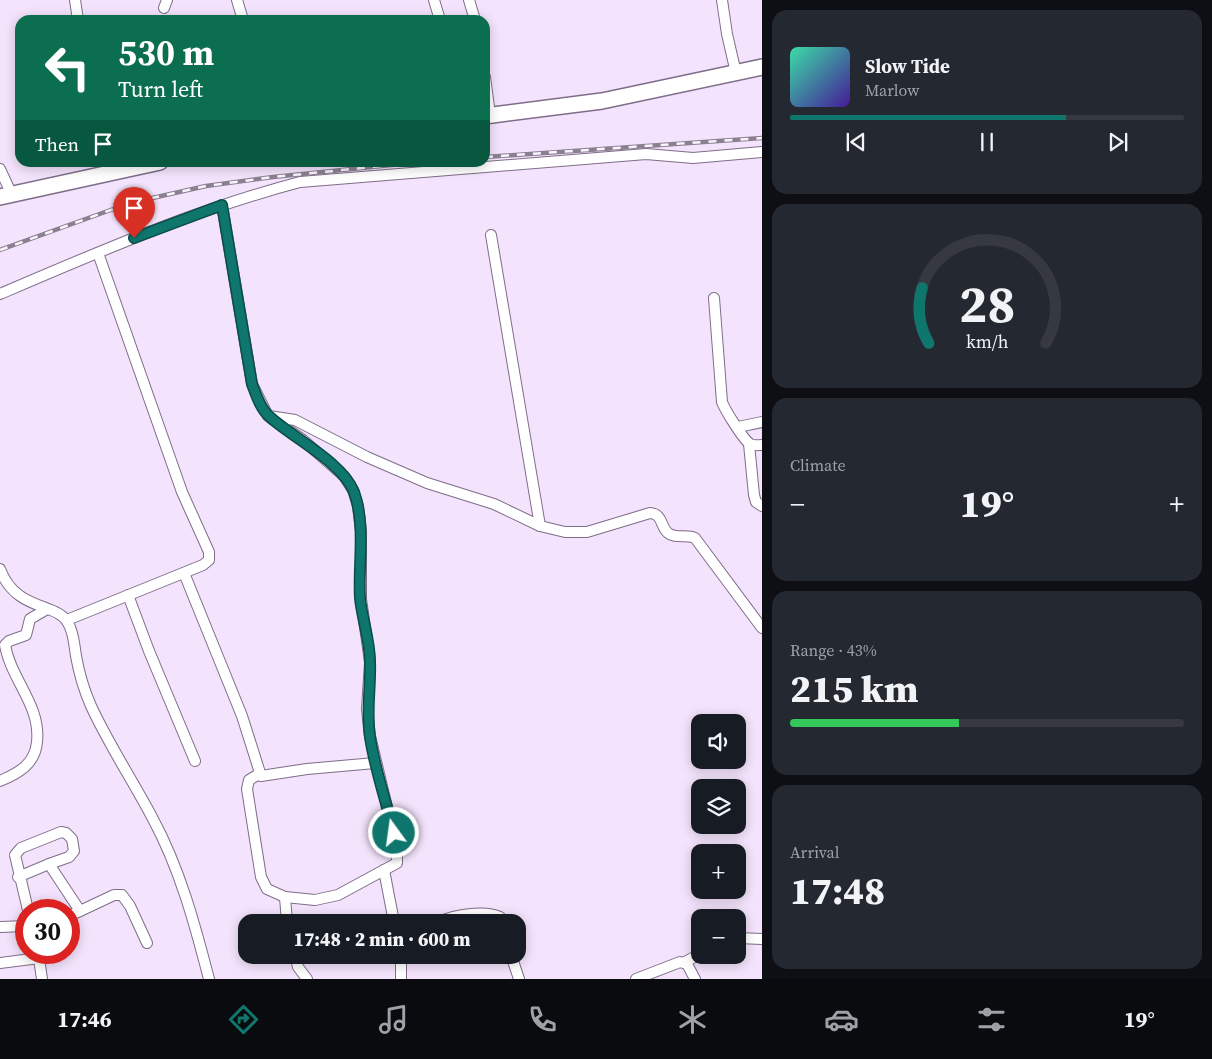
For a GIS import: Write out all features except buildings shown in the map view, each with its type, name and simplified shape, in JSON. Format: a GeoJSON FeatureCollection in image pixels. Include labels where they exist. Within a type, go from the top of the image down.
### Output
{"type":"FeatureCollection","features":[{"type":"Feature","properties":{"kind":"main road"},"geometry":{"type":"LineString","coordinates":[[490,116],[602,101],[762,67]]}},
{"type":"Feature","properties":{"kind":"main road"},"geometry":{"type":"LineString","coordinates":[[6,196],[109,168]]}},
{"type":"Feature","properties":{"kind":"street"},"geometry":{"type":"LineString","coordinates":[[75,0],[77,15]]}},
{"type":"Feature","properties":{"kind":"street"},"geometry":{"type":"LineString","coordinates":[[237,0],[242,15]]}},
{"type":"Feature","properties":{"kind":"street"},"geometry":{"type":"LineString","coordinates":[[434,0],[438,15]]}},
{"type":"Feature","properties":{"kind":"street"},"geometry":{"type":"LineString","coordinates":[[468,0],[473,15]]}},
{"type":"Feature","properties":{"kind":"street"},"geometry":{"type":"LineString","coordinates":[[722,0],[736,73]]}},
{"type":"Feature","properties":{"kind":"street"},"geometry":{"type":"LineString","coordinates":[[490,167],[646,154],[693,158],[762,152]]}},
{"type":"Feature","properties":{"kind":"street"},"geometry":{"type":"LineString","coordinates":[[0,294],[98,253],[260,192],[310,181],[484,167]]}},
{"type":"Feature","properties":{"kind":"street"},"geometry":{"type":"LineString","coordinates":[[0,169],[6,196]]}},
{"type":"Feature","properties":{"kind":"street"},"geometry":{"type":"LineString","coordinates":[[222,205],[252,384],[268,416],[303,440],[344,476],[353,490],[358,506],[361,532],[360,599],[370,662],[367,709],[375,763],[398,854],[397,863],[338,895],[327,898],[284,898],[268,888],[262,877],[246,789],[249,780],[259,774]]}},
{"type":"Feature","properties":{"kind":"street"},"geometry":{"type":"LineString","coordinates":[[491,236],[540,526]]}},
{"type":"Feature","properties":{"kind":"street"},"geometry":{"type":"LineString","coordinates":[[67,620],[184,573],[210,560],[209,552],[182,492],[98,253]]}},
{"type":"Feature","properties":{"kind":"street"},"geometry":{"type":"LineString","coordinates":[[714,298],[722,402],[725,411],[750,444],[754,495],[756,502],[762,506]]}},
{"type":"Feature","properties":{"kind":"street"},"geometry":{"type":"LineString","coordinates":[[268,416],[295,420],[367,457],[427,483],[494,504],[540,526],[565,532],[587,532],[650,513],[659,516],[667,532],[675,536],[690,536],[697,541],[762,628]]}},
{"type":"Feature","properties":{"kind":"street"},"geometry":{"type":"LineString","coordinates":[[738,428],[762,422]]}},
{"type":"Feature","properties":{"kind":"street"},"geometry":{"type":"LineString","coordinates":[[750,444],[762,445]]}},
{"type":"Feature","properties":{"kind":"street"},"geometry":{"type":"LineString","coordinates":[[0,569],[4,585],[18,596],[67,620],[72,633],[80,674],[90,704],[162,837],[190,908],[209,979]]}},
{"type":"Feature","properties":{"kind":"street"},"geometry":{"type":"LineString","coordinates":[[184,573],[256,754],[259,774]]}},
{"type":"Feature","properties":{"kind":"street"},"geometry":{"type":"LineString","coordinates":[[128,595],[195,761]]}},
{"type":"Feature","properties":{"kind":"street"},"geometry":{"type":"LineString","coordinates":[[0,780],[26,767],[33,760],[39,730],[34,710],[3,645],[26,635],[30,619],[47,609]]}},
{"type":"Feature","properties":{"kind":"street"},"geometry":{"type":"LineString","coordinates":[[259,774],[268,777],[307,769],[375,763]]}},
{"type":"Feature","properties":{"kind":"street"},"geometry":{"type":"LineString","coordinates":[[18,877],[69,856],[74,851],[72,839],[66,833],[53,835],[17,851],[14,860],[18,877],[25,899]]}},
{"type":"Feature","properties":{"kind":"street"},"geometry":{"type":"LineString","coordinates":[[50,864],[72,899]]}},
{"type":"Feature","properties":{"kind":"street"},"geometry":{"type":"LineString","coordinates":[[384,870],[392,914]]}},
{"type":"Feature","properties":{"kind":"street"},"geometry":{"type":"LineString","coordinates":[[80,911],[114,895],[122,895],[130,906],[147,943]]}},
{"type":"Feature","properties":{"kind":"street"},"geometry":{"type":"LineString","coordinates":[[284,898],[286,914]]}},
{"type":"Feature","properties":{"kind":"street"},"geometry":{"type":"LineString","coordinates":[[0,927],[15,926]]}},
{"type":"Feature","properties":{"kind":"street"},"geometry":{"type":"LineString","coordinates":[[746,938],[762,939]]}},
{"type":"Feature","properties":{"kind":"street"},"geometry":{"type":"LineString","coordinates":[[636,979],[667,966],[691,959]]}},
{"type":"Feature","properties":{"kind":"street"},"geometry":{"type":"LineString","coordinates":[[0,963],[15,960]]}},
{"type":"Feature","properties":{"kind":"street"},"geometry":{"type":"LineString","coordinates":[[685,962],[695,979]]}},
{"type":"Feature","properties":{"kind":"street"},"geometry":{"type":"LineString","coordinates":[[40,964],[42,979]]}},
{"type":"Feature","properties":{"kind":"street"},"geometry":{"type":"LineString","coordinates":[[297,964],[307,979]]}},
{"type":"Feature","properties":{"kind":"street"},"geometry":{"type":"LineString","coordinates":[[401,964],[401,979]]}},
{"type":"Feature","properties":{"kind":"street"},"geometry":{"type":"LineString","coordinates":[[514,964],[519,979]]}},
{"type":"Feature","properties":{"kind":"railway"},"geometry":{"type":"LineString","coordinates":[[490,157],[762,138]]}},
{"type":"Feature","properties":{"kind":"railway"},"geometry":{"type":"LineString","coordinates":[[0,250],[130,203],[206,186],[372,167]]}},
{"type":"Feature","properties":{"kind":"route"},"geometry":{"type":"LineString","coordinates":[[134,238],[222,205],[252,384],[258,400],[268,416],[303,440],[344,476],[353,490],[358,506],[361,532],[360,599],[369,645],[370,662],[367,709],[370,736],[375,763],[394,833]]}}]}
